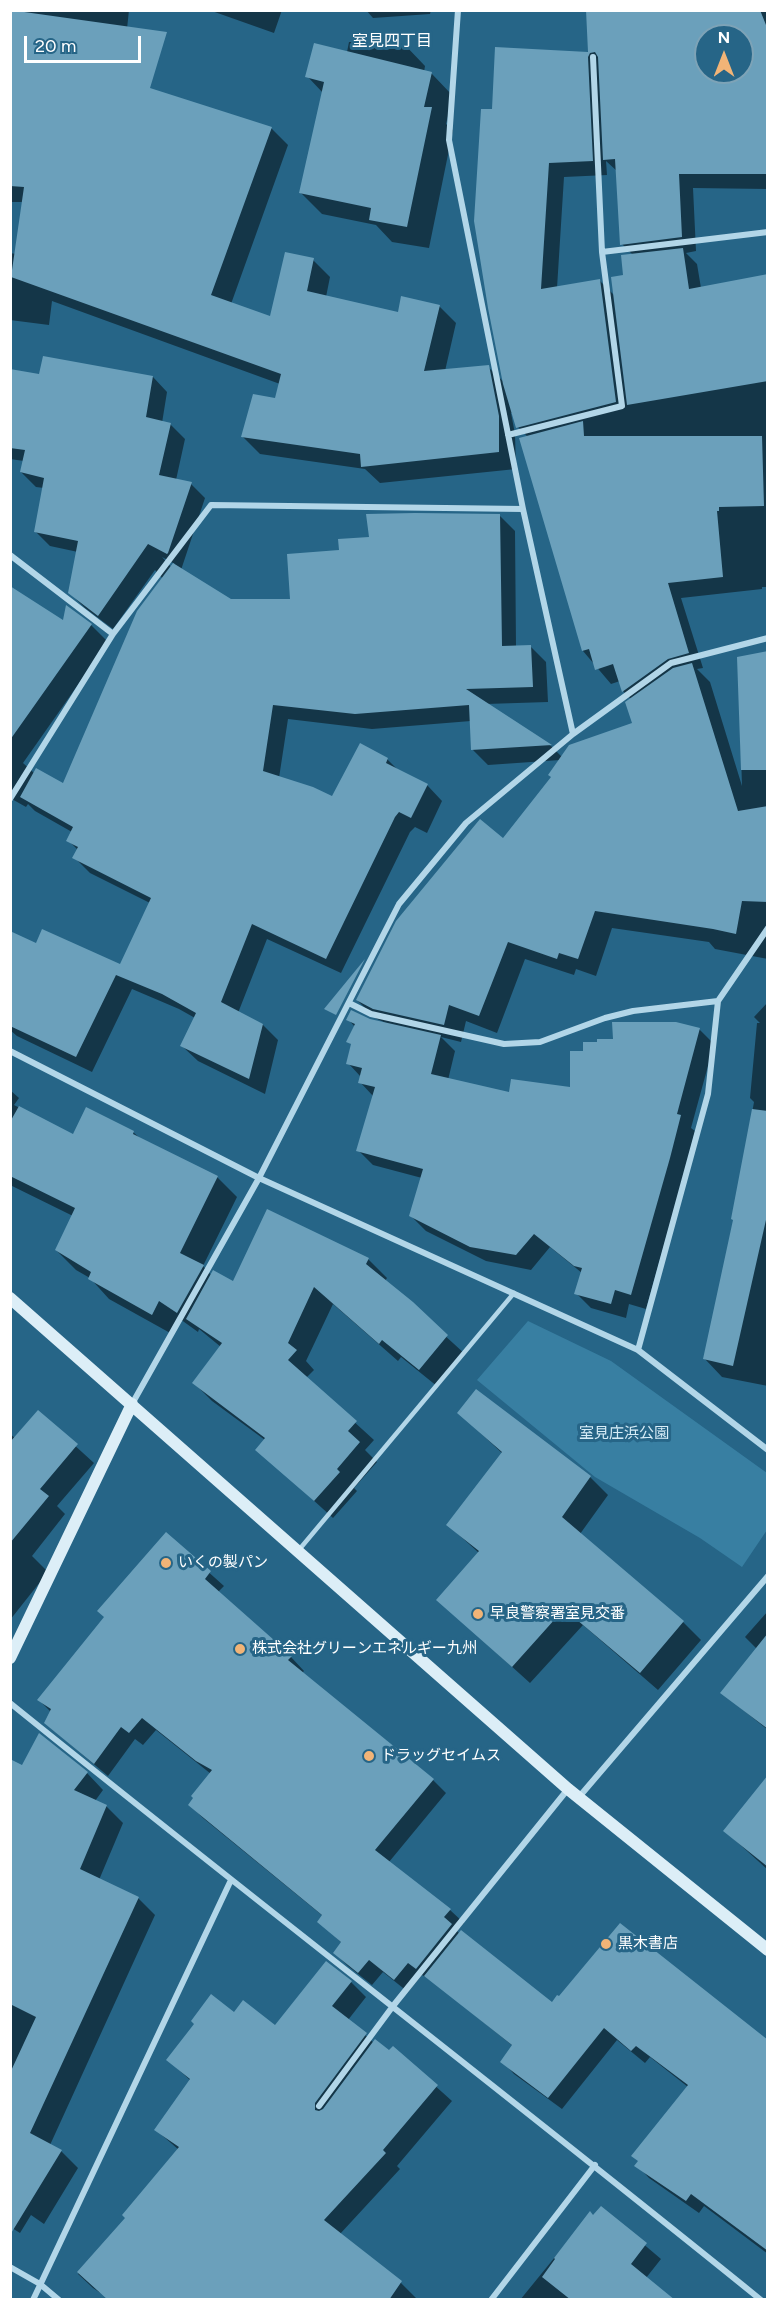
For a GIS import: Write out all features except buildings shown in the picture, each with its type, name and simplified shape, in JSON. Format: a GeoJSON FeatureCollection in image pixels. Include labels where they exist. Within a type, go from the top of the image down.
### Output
{"type":"FeatureCollection","features":[{"type":"Feature","properties":{"kind":"street"},"geometry":{"type":"LineString","coordinates":[[458,10],[448,140],[523,509],[573,734]]}},
{"type":"Feature","properties":{"kind":"street"},"geometry":{"type":"LineString","coordinates":[[508,435],[622,406],[602,252],[593,57]]}},
{"type":"Feature","properties":{"kind":"street"},"geometry":{"type":"LineString","coordinates":[[602,252],[768,232]]}},
{"type":"Feature","properties":{"kind":"street"},"geometry":{"type":"LineString","coordinates":[[10,799],[113,634],[211,506],[523,509]]}},
{"type":"Feature","properties":{"kind":"street"},"geometry":{"type":"LineString","coordinates":[[10,555],[113,634]]}},
{"type":"Feature","properties":{"kind":"street"},"geometry":{"type":"LineString","coordinates":[[10,1658],[132,1404],[259,1178],[399,904],[466,823],[573,734],[671,663],[768,638]]}},
{"type":"Feature","properties":{"kind":"street"},"geometry":{"type":"LineString","coordinates":[[639,1350],[708,1094],[718,1001],[768,928]]}},
{"type":"Feature","properties":{"kind":"street"},"geometry":{"type":"LineString","coordinates":[[349,1003],[372,1014],[504,1044],[540,1042],[605,1018],[633,1011],[718,1001]]}},
{"type":"Feature","properties":{"kind":"street"},"geometry":{"type":"LineString","coordinates":[[10,1051],[259,1178],[639,1350],[768,1450]]}},
{"type":"Feature","properties":{"kind":"street"},"geometry":{"type":"LineString","coordinates":[[10,1298],[578,1798],[768,1950]]}},
{"type":"Feature","properties":{"kind":"street"},"geometry":{"type":"LineString","coordinates":[[578,1798],[768,1576]]}},
{"type":"Feature","properties":{"kind":"street"},"geometry":{"type":"LineString","coordinates":[[10,1703],[231,1880],[595,2165],[761,2300]]}},
{"type":"Feature","properties":{"kind":"street"},"geometry":{"type":"LineString","coordinates":[[319,2106],[393,2006],[568,1789]]}},
{"type":"Feature","properties":{"kind":"street"},"geometry":{"type":"LineString","coordinates":[[33,2300],[231,1880]]}},
{"type":"Feature","properties":{"kind":"street"},"geometry":{"type":"LineString","coordinates":[[490,2300],[595,2165]]}},
{"type":"Feature","properties":{"kind":"street"},"geometry":{"type":"LineString","coordinates":[[10,2267],[40,2284],[59,2300]]}},
{"type":"Feature","properties":{"kind":"lane"},"geometry":{"type":"LineString","coordinates":[[298,1551],[514,1293]]}},
{"type":"Feature","properties":{"kind":"green space","name":"室見庄浜公園"},"geometry":{"type":"Polygon","coordinates":[[[528,1321],[611,1361],[767,1473],[767,1530],[742,1567],[700,1538],[595,1477],[477,1380],[528,1321]]]}},
{"type":"Feature","properties":{"kind":"place","name":"いくの製パン"},"geometry":{"type":"Point","coordinates":[166,1563]}},
{"type":"Feature","properties":{"kind":"place","name":"早良警察署室見交番"},"geometry":{"type":"Point","coordinates":[478,1614]}},
{"type":"Feature","properties":{"kind":"place","name":"株式会社グリーンエネルギー九州"},"geometry":{"type":"Point","coordinates":[240,1649]}},
{"type":"Feature","properties":{"kind":"place","name":"ドラッグセイムス"},"geometry":{"type":"Point","coordinates":[369,1756]}},
{"type":"Feature","properties":{"kind":"place","name":"黒木書店"},"geometry":{"type":"Point","coordinates":[606,1944]}},
{"type":"Feature","properties":{"kind":"district","name":"室見四丁目"},"geometry":{"type":"Point","coordinates":[392,41]}}]}
